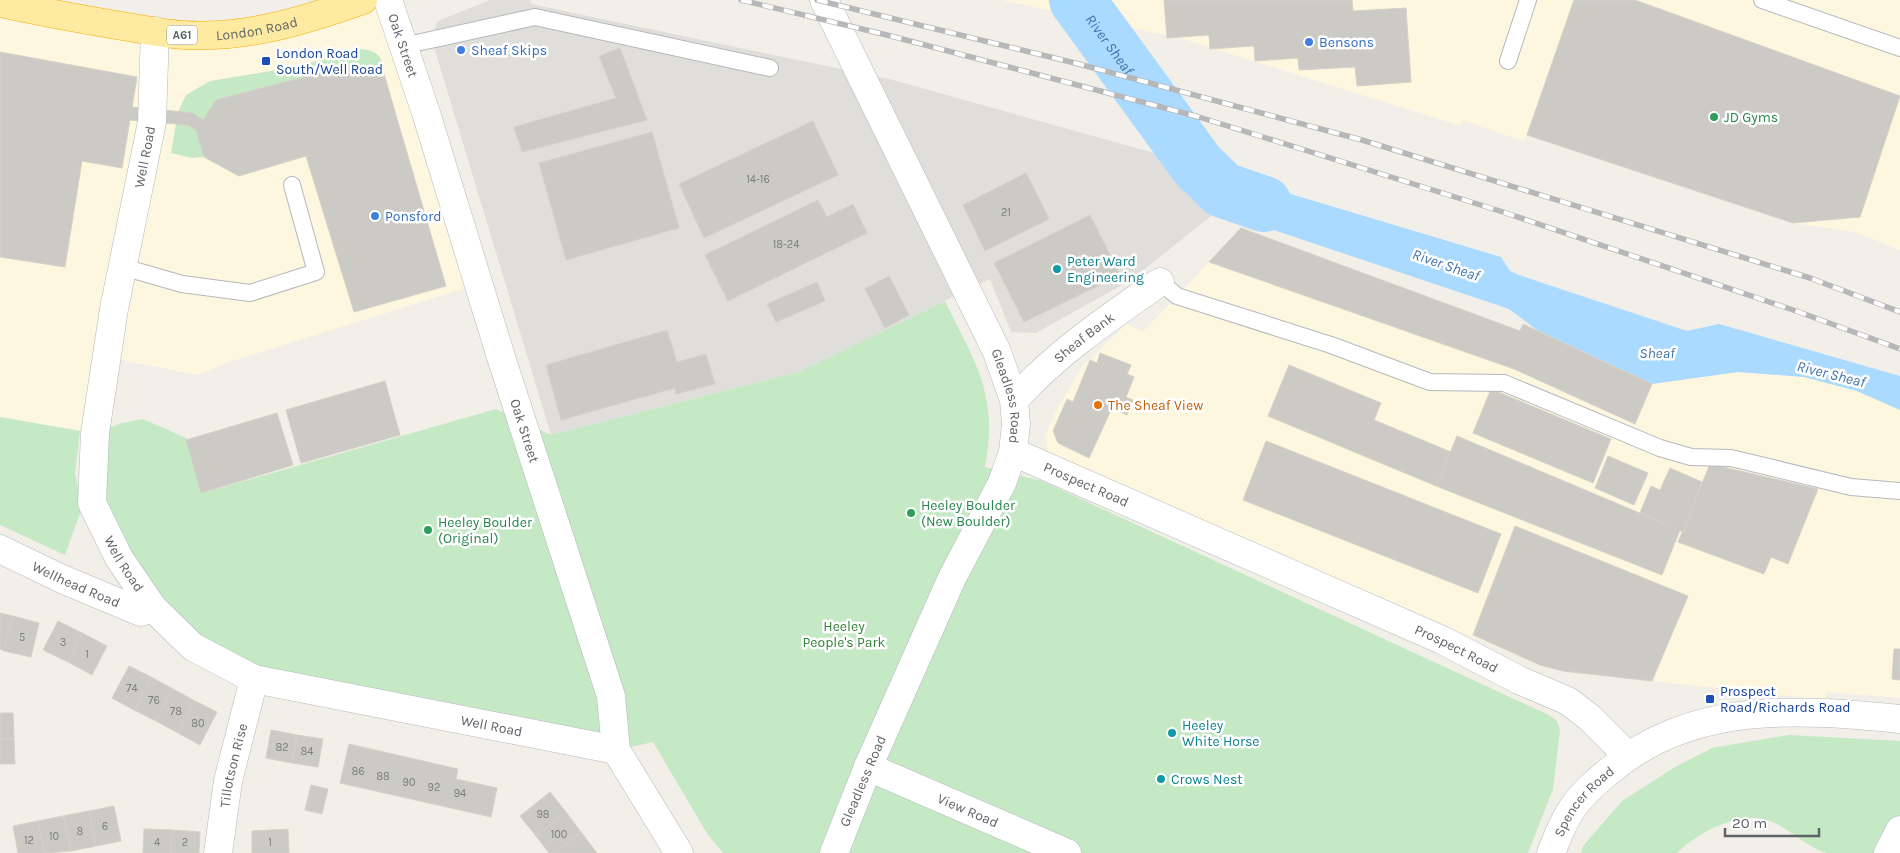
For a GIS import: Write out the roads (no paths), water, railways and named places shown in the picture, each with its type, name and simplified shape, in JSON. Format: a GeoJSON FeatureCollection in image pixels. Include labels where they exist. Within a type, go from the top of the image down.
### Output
{"type":"FeatureCollection","features":[{"type":"Feature","properties":{"kind":"highway","name":"London Road"},"geometry":{"type":"LineString","coordinates":[[0,3],[184,36],[257,30],[298,22],[363,0]]}},
{"type":"Feature","properties":{"kind":"street","name":"Oak Street"},"geometry":{"type":"LineString","coordinates":[[388,0],[611,696],[616,750],[680,853]]}},
{"type":"Feature","properties":{"kind":"street","name":"Gleadless Road"},"geometry":{"type":"LineString","coordinates":[[824,0],[997,352],[1014,400],[1016,424],[1013,452],[1002,483],[952,578],[868,767],[834,853]]}},
{"type":"Feature","properties":{"kind":"street","name":"Well Road"},"geometry":{"type":"LineString","coordinates":[[155,31],[152,122],[114,309],[95,433],[92,503],[119,558],[153,608],[193,647],[254,679],[616,750]]}},
{"type":"Feature","properties":{"kind":"street","name":"Sheaf Bank"},"geometry":{"type":"LineString","coordinates":[[1014,400],[1036,376],[1069,347],[1160,282]]}},
{"type":"Feature","properties":{"kind":"street","name":"Prospect Road"},"geometry":{"type":"LineString","coordinates":[[1013,452],[1442,640],[1519,680],[1568,701],[1590,718],[1628,756]]}},
{"type":"Feature","properties":{"kind":"street","name":"Wellhead Road"},"geometry":{"type":"LineString","coordinates":[[0,549],[62,579],[141,612],[153,608]]}},
{"type":"Feature","properties":{"kind":"street","name":"Tillotson Rise"},"geometry":{"type":"LineString","coordinates":[[218,853],[228,781],[254,679]]}},
{"type":"Feature","properties":{"kind":"street"},"geometry":{"type":"LineString","coordinates":[[1628,756],[1664,735],[1717,718],[1736,715],[1844,713],[1900,718]]}},
{"type":"Feature","properties":{"kind":"street","name":"Spencer Road"},"geometry":{"type":"LineString","coordinates":[[1551,853],[1570,810],[1598,780],[1628,756]]}},
{"type":"Feature","properties":{"kind":"street","name":"View Road"},"geometry":{"type":"LineString","coordinates":[[868,767],[1067,853]]}},
{"type":"Feature","properties":{"kind":"street"},"geometry":{"type":"LineString","coordinates":[[1888,853],[1900,830]]}},
{"type":"Feature","properties":{"kind":"lane"},"geometry":{"type":"LineString","coordinates":[[1508,61],[1528,0]]}},
{"type":"Feature","properties":{"kind":"lane"},"geometry":{"type":"LineString","coordinates":[[1762,0],[1900,48]]}},
{"type":"Feature","properties":{"kind":"lane"},"geometry":{"type":"LineString","coordinates":[[403,46],[535,17],[770,68]]}},
{"type":"Feature","properties":{"kind":"lane"},"geometry":{"type":"LineString","coordinates":[[123,267],[182,284],[250,293],[316,272],[292,185]]}},
{"type":"Feature","properties":{"kind":"lane"},"geometry":{"type":"LineString","coordinates":[[1160,282],[1177,296],[1331,345],[1430,382],[1504,382],[1660,448],[1691,457],[1731,458],[1851,487],[1900,491]]}},
{"type":"Feature","properties":{"kind":"water"},"geometry":{"type":"Polygon","coordinates":[[[1061,0],[1092,0],[1135,54],[1089,41],[1061,0]]]}},
{"type":"Feature","properties":{"kind":"water","name":"Sheaf"},"geometry":{"type":"Polygon","coordinates":[[[1154,153],[1501,257],[1510,271],[1519,275],[1687,331],[1719,324],[1900,376],[1900,410],[1857,391],[1804,377],[1738,372],[1652,384],[1537,330],[1509,309],[1217,211],[1154,153]]]}},
{"type":"Feature","properties":{"kind":"waterway","name":"River Sheaf"},"geometry":{"type":"LineString","coordinates":[[1077,0],[1198,166],[1223,190],[1264,204]]}},
{"type":"Feature","properties":{"kind":"railway"},"geometry":{"type":"LineString","coordinates":[[741,0],[887,35],[1199,117],[1503,212],[1799,312],[1900,349]]}},
{"type":"Feature","properties":{"kind":"railway"},"geometry":{"type":"LineString","coordinates":[[817,0],[1075,63],[1362,140],[1810,278],[1900,312]]}},
{"type":"Feature","properties":{"kind":"place","name":"Bensons"},"geometry":{"type":"Point","coordinates":[1309,42]}},
{"type":"Feature","properties":{"kind":"place","name":"Sheaf Skips"},"geometry":{"type":"Point","coordinates":[461,50]}},
{"type":"Feature","properties":{"kind":"place","name":"London Road South/Well Road"},"geometry":{"type":"Point","coordinates":[266,61]}},
{"type":"Feature","properties":{"kind":"place","name":"JD Gyms"},"geometry":{"type":"Point","coordinates":[1714,117]}},
{"type":"Feature","properties":{"kind":"place","name":"Ponsford"},"geometry":{"type":"Point","coordinates":[375,216]}},
{"type":"Feature","properties":{"kind":"place","name":"Peter Ward Engineering"},"geometry":{"type":"Point","coordinates":[1057,269]}},
{"type":"Feature","properties":{"kind":"place","name":"The Sheaf View"},"geometry":{"type":"Point","coordinates":[1098,405]}},
{"type":"Feature","properties":{"kind":"place","name":"Heeley Boulder (New Boulder)"},"geometry":{"type":"Point","coordinates":[911,513]}},
{"type":"Feature","properties":{"kind":"place","name":"Heeley Boulder (Original)"},"geometry":{"type":"Point","coordinates":[428,530]}},
{"type":"Feature","properties":{"kind":"place","name":"Prospect Road/Richards Road"},"geometry":{"type":"Point","coordinates":[1710,699]}},
{"type":"Feature","properties":{"kind":"place","name":"Heeley White Horse"},"geometry":{"type":"Point","coordinates":[1172,733]}},
{"type":"Feature","properties":{"kind":"place","name":"Crows Nest"},"geometry":{"type":"Point","coordinates":[1161,779]}},
{"type":"Feature","properties":{"kind":"park label","name":"Heeley People's Park"},"geometry":{"type":"Point","coordinates":[844,634]}}]}
